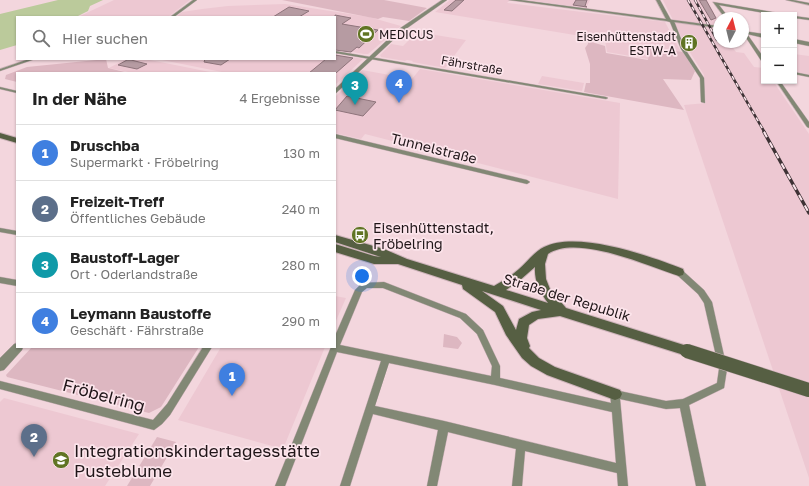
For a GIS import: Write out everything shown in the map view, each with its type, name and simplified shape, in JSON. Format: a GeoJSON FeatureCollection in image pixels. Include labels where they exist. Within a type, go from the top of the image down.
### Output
{"type":"FeatureCollection","features":[{"type":"Feature","properties":{"kind":"main road"},"geometry":{"type":"LineString","coordinates":[[0,135],[16,141]]}},
{"type":"Feature","properties":{"kind":"main road","name":"Straße der Republik"},"geometry":{"type":"LineString","coordinates":[[336,238],[380,252],[403,262],[809,390]]}},
{"type":"Feature","properties":{"kind":"main road"},"geometry":{"type":"LineString","coordinates":[[495,291],[518,276],[548,249],[560,244],[581,245],[656,262],[679,272]]}},
{"type":"Feature","properties":{"kind":"main road","name":"Straße der Republik"},"geometry":{"type":"LineString","coordinates":[[336,248],[374,260],[403,262]]}},
{"type":"Feature","properties":{"kind":"main road"},"geometry":{"type":"LineString","coordinates":[[542,255],[538,269],[540,279],[547,292],[562,312]]}},
{"type":"Feature","properties":{"kind":"main road"},"geometry":{"type":"LineString","coordinates":[[453,278],[481,295],[499,309],[510,331],[526,354],[535,362],[551,371],[615,394]]}},
{"type":"Feature","properties":{"kind":"main road"},"geometry":{"type":"LineString","coordinates":[[526,354],[521,338],[523,322],[536,315],[562,312]]}},
{"type":"Feature","properties":{"kind":"street"},"geometry":{"type":"LineString","coordinates":[[173,16],[195,0]]}},
{"type":"Feature","properties":{"kind":"street"},"geometry":{"type":"LineString","coordinates":[[336,91],[401,30],[445,0]]}},
{"type":"Feature","properties":{"kind":"street"},"geometry":{"type":"LineString","coordinates":[[511,0],[713,26]]}},
{"type":"Feature","properties":{"kind":"street"},"geometry":{"type":"LineString","coordinates":[[658,0],[683,49],[702,78],[703,102]]}},
{"type":"Feature","properties":{"kind":"street"},"geometry":{"type":"LineString","coordinates":[[788,0],[809,4]]}},
{"type":"Feature","properties":{"kind":"street"},"geometry":{"type":"LineString","coordinates":[[714,2],[768,12]]}},
{"type":"Feature","properties":{"kind":"street"},"geometry":{"type":"LineString","coordinates":[[714,2],[722,12]]}},
{"type":"Feature","properties":{"kind":"street"},"geometry":{"type":"LineString","coordinates":[[797,17],[809,19]]}},
{"type":"Feature","properties":{"kind":"street"},"geometry":{"type":"LineString","coordinates":[[749,33],[761,35]]}},
{"type":"Feature","properties":{"kind":"street"},"geometry":{"type":"LineString","coordinates":[[749,40],[761,57]]}},
{"type":"Feature","properties":{"kind":"street"},"geometry":{"type":"LineString","coordinates":[[797,42],[809,44]]}},
{"type":"Feature","properties":{"kind":"street","name":"Fährstraße"},"geometry":{"type":"LineString","coordinates":[[336,52],[606,98]]}},
{"type":"Feature","properties":{"kind":"street"},"geometry":{"type":"LineString","coordinates":[[0,70],[30,60]]}},
{"type":"Feature","properties":{"kind":"street"},"geometry":{"type":"LineString","coordinates":[[797,74],[809,76]]}},
{"type":"Feature","properties":{"kind":"street"},"geometry":{"type":"LineString","coordinates":[[780,84],[809,126]]}},
{"type":"Feature","properties":{"kind":"street"},"geometry":{"type":"LineString","coordinates":[[0,88],[16,92]]}},
{"type":"Feature","properties":{"kind":"street","name":"Tunnelstraße"},"geometry":{"type":"LineString","coordinates":[[336,136],[527,182]]}},
{"type":"Feature","properties":{"kind":"street"},"geometry":{"type":"LineString","coordinates":[[0,230],[16,233]]}},
{"type":"Feature","properties":{"kind":"street"},"geometry":{"type":"LineString","coordinates":[[623,486],[615,394],[666,404],[684,402],[721,385],[723,369],[708,302],[701,292],[679,272]]}},
{"type":"Feature","properties":{"kind":"street"},"geometry":{"type":"LineString","coordinates":[[0,280],[16,283]]}},
{"type":"Feature","properties":{"kind":"street"},"geometry":{"type":"LineString","coordinates":[[336,345],[359,290],[365,285],[384,284],[463,316],[480,332],[496,366],[495,381]]}},
{"type":"Feature","properties":{"kind":"street"},"geometry":{"type":"LineString","coordinates":[[336,347],[617,409]]}},
{"type":"Feature","properties":{"kind":"street"},"geometry":{"type":"LineString","coordinates":[[0,366],[17,348]]}},
{"type":"Feature","properties":{"kind":"street","name":"Fröbelring"},"geometry":{"type":"LineString","coordinates":[[0,385],[154,424],[164,417],[172,407],[181,389],[207,348]]}},
{"type":"Feature","properties":{"kind":"street"},"geometry":{"type":"LineString","coordinates":[[280,486],[335,348]]}},
{"type":"Feature","properties":{"kind":"street"},"geometry":{"type":"LineString","coordinates":[[346,486],[386,358]]}},
{"type":"Feature","properties":{"kind":"street"},"geometry":{"type":"LineString","coordinates":[[684,402],[701,486]]}},
{"type":"Feature","properties":{"kind":"street"},"geometry":{"type":"LineString","coordinates":[[369,409],[621,469]]}},
{"type":"Feature","properties":{"kind":"street"},"geometry":{"type":"LineString","coordinates":[[432,486],[444,426]]}},
{"type":"Feature","properties":{"kind":"street"},"geometry":{"type":"LineString","coordinates":[[517,486],[521,445]]}},
{"type":"Feature","properties":{"kind":"shaded area"},"geometry":{"type":"Polygon","coordinates":[[[58,0],[103,0],[90,6],[88,11],[78,16],[16,16],[16,45],[0,50],[0,14],[58,0]]]}},
{"type":"Feature","properties":{"kind":"shaded area"},"geometry":{"type":"Polygon","coordinates":[[[114,0],[190,0],[169,16],[80,16],[114,0]]]}},
{"type":"Feature","properties":{"kind":"shaded area"},"geometry":{"type":"Polygon","coordinates":[[[282,0],[384,0],[427,8],[409,21],[383,17],[378,19],[282,0]]]}},
{"type":"Feature","properties":{"kind":"shaded area"},"geometry":{"type":"Polygon","coordinates":[[[450,0],[510,0],[507,3],[665,22],[681,52],[650,46],[648,59],[607,52],[605,40],[435,12],[450,0]]]}},
{"type":"Feature","properties":{"kind":"shaded area"},"geometry":{"type":"Polygon","coordinates":[[[527,0],[590,0],[586,8],[527,0]]]}},
{"type":"Feature","properties":{"kind":"shaded area"},"geometry":{"type":"Polygon","coordinates":[[[663,0],[707,0],[714,12],[713,48],[733,48],[736,52],[744,53],[754,67],[761,68],[761,84],[775,84],[809,134],[809,478],[684,105],[706,103],[704,75],[686,46],[663,0]]]}},
{"type":"Feature","properties":{"kind":"shaded area"},"geometry":{"type":"Polygon","coordinates":[[[285,4],[369,17],[401,26],[368,54],[364,54],[336,49],[336,16],[177,16],[182,12],[228,6],[285,4]]]}},
{"type":"Feature","properties":{"kind":"shaded area"},"geometry":{"type":"Polygon","coordinates":[[[417,32],[466,40],[445,68],[412,62],[413,61],[381,57],[380,55],[391,44],[403,46],[417,32]]]}},
{"type":"Feature","properties":{"kind":"shaded area"},"geometry":{"type":"Polygon","coordinates":[[[588,41],[605,46],[606,53],[648,60],[650,47],[683,52],[695,71],[691,80],[663,79],[684,110],[584,92],[586,83],[590,83],[590,64],[585,48],[588,41]]]}},
{"type":"Feature","properties":{"kind":"shaded area"},"geometry":{"type":"Polygon","coordinates":[[[336,54],[363,59],[336,84],[336,72],[222,72],[162,60],[336,60],[336,54]]]}},
{"type":"Feature","properties":{"kind":"shaded area"},"geometry":{"type":"Polygon","coordinates":[[[797,54],[809,56],[809,75],[797,72],[797,54]]]}},
{"type":"Feature","properties":{"kind":"shaded area"},"geometry":{"type":"Polygon","coordinates":[[[106,60],[108,68],[125,72],[16,72],[16,82],[5,79],[6,75],[27,67],[106,60]]]}},
{"type":"Feature","properties":{"kind":"shaded area"},"geometry":{"type":"Polygon","coordinates":[[[124,60],[150,60],[210,72],[128,72],[109,68],[124,60]]]}},
{"type":"Feature","properties":{"kind":"shaded area"},"geometry":{"type":"Polygon","coordinates":[[[420,69],[620,103],[618,199],[365,134],[361,139],[336,133],[336,96],[362,70],[412,79],[420,69]]]}},
{"type":"Feature","properties":{"kind":"shaded area"},"geometry":{"type":"Polygon","coordinates":[[[542,76],[584,83],[582,91],[538,84],[542,76]]]}},
{"type":"Feature","properties":{"kind":"shaded area"},"geometry":{"type":"Polygon","coordinates":[[[336,296],[346,298],[336,321],[336,296]]]}},
{"type":"Feature","properties":{"kind":"shaded area"},"geometry":{"type":"Polygon","coordinates":[[[444,334],[457,337],[462,343],[458,349],[443,347],[444,334]]]}},
{"type":"Feature","properties":{"kind":"shaded area"},"geometry":{"type":"Polygon","coordinates":[[[31,348],[198,348],[161,407],[149,413],[7,377],[6,375],[31,348]]]}},
{"type":"Feature","properties":{"kind":"shaded area"},"geometry":{"type":"Polygon","coordinates":[[[220,348],[325,348],[283,449],[178,420],[220,348]]]}},
{"type":"Feature","properties":{"kind":"shaded area","name":"Integrationskindertagesstätte Pusteblume"},"geometry":{"type":"Polygon","coordinates":[[[4,398],[139,434],[105,486],[0,486],[0,402],[4,398]]]}},
{"type":"Feature","properties":{"kind":"shaded area"},"geometry":{"type":"Polygon","coordinates":[[[157,437],[176,442],[150,486],[127,486],[157,437]]]}},
{"type":"Feature","properties":{"kind":"building"},"geometry":{"type":"Polygon","coordinates":[[[456,0],[464,0],[452,11],[444,10],[456,0]]]}},
{"type":"Feature","properties":{"kind":"building"},"geometry":{"type":"Polygon","coordinates":[[[576,0],[587,0],[585,6],[587,7],[573,5],[576,0]]]}},
{"type":"Feature","properties":{"kind":"building"},"geometry":{"type":"Polygon","coordinates":[[[699,0],[706,0],[713,13],[713,19],[711,20],[699,0]]]}},
{"type":"Feature","properties":{"kind":"building"},"geometry":{"type":"Polygon","coordinates":[[[289,7],[309,11],[301,16],[275,16],[289,7]]]}},
{"type":"Feature","properties":{"kind":"building"},"geometry":{"type":"Polygon","coordinates":[[[335,16],[351,18],[342,24],[378,30],[359,48],[357,47],[351,52],[336,50],[335,16]]]}},
{"type":"Feature","properties":{"kind":"building"},"geometry":{"type":"Polygon","coordinates":[[[336,55],[353,58],[336,73],[310,72],[325,60],[336,60],[336,55]]]}},
{"type":"Feature","properties":{"kind":"building"},"geometry":{"type":"Polygon","coordinates":[[[127,60],[147,64],[137,69],[118,65],[127,60]]]}},
{"type":"Feature","properties":{"kind":"building"},"geometry":{"type":"Polygon","coordinates":[[[205,60],[228,60],[221,65],[204,62],[205,60]]]}},
{"type":"Feature","properties":{"kind":"building"},"geometry":{"type":"Polygon","coordinates":[[[347,96],[376,102],[363,116],[336,110],[347,96]]]}},
{"type":"Feature","properties":{"kind":"railway"},"geometry":{"type":"LineString","coordinates":[[688,0],[765,133]]}},
{"type":"Feature","properties":{"kind":"railway"},"geometry":{"type":"LineString","coordinates":[[695,0],[713,33]]}},
{"type":"Feature","properties":{"kind":"railway"},"geometry":{"type":"LineString","coordinates":[[764,132],[809,213]]}},
{"type":"Feature","properties":{"kind":"place","name":"MEDICUS"},"geometry":{"type":"Point","coordinates":[366,34]}},
{"type":"Feature","properties":{"kind":"place","name":"Eisenhüttenstadt ESTW-A"},"geometry":{"type":"Point","coordinates":[689,43]}},
{"type":"Feature","properties":{"kind":"place","name":"Leymann Baustoffe"},"geometry":{"type":"Point","coordinates":[399,103]}},
{"type":"Feature","properties":{"kind":"place","name":"Baustoff-Lager"},"geometry":{"type":"Point","coordinates":[355,105]}},
{"type":"Feature","properties":{"kind":"place","name":"Eisenhüttenstadt, Fröbelring"},"geometry":{"type":"Point","coordinates":[360,235]}},
{"type":"Feature","properties":{"kind":"place","name":"Druschba"},"geometry":{"type":"Point","coordinates":[232,396]}},
{"type":"Feature","properties":{"kind":"place","name":"Freizeit-Treff"},"geometry":{"type":"Point","coordinates":[34,457]}},
{"type":"Feature","properties":{"kind":"place","name":"Integrationskindertagesstätte Pusteblume"},"geometry":{"type":"Point","coordinates":[61,460]}}]}
